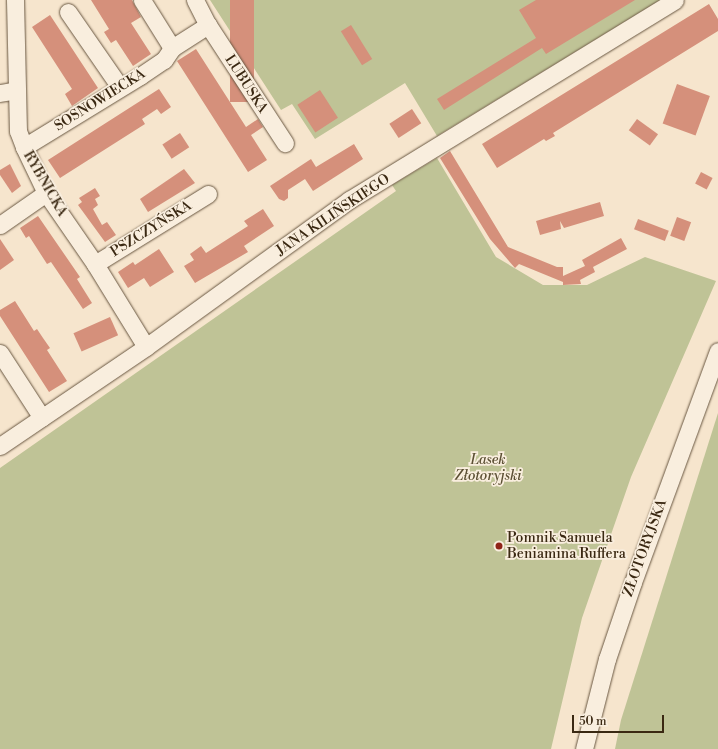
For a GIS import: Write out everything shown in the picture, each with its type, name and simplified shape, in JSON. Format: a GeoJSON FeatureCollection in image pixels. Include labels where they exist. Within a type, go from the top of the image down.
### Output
{"type":"FeatureCollection","features":[{"type":"Feature","properties":{"kind":"street","name":"RYBNICKA"},"geometry":{"type":"LineString","coordinates":[[15,0],[8,91],[18,131],[24,147],[46,192],[95,264],[146,347]]}},
{"type":"Feature","properties":{"kind":"street"},"geometry":{"type":"LineString","coordinates":[[142,0],[172,48],[208,25]]}},
{"type":"Feature","properties":{"kind":"street","name":"LUBUSKA"},"geometry":{"type":"LineString","coordinates":[[195,0],[208,25],[285,143]]}},
{"type":"Feature","properties":{"kind":"street","name":"JANA KILIŃSKIEGO"},"geometry":{"type":"LineString","coordinates":[[0,446],[146,347],[349,200],[675,0]]}},
{"type":"Feature","properties":{"kind":"street"},"geometry":{"type":"LineString","coordinates":[[68,12],[120,87]]}},
{"type":"Feature","properties":{"kind":"street","name":"SOSNOWIECKA"},"geometry":{"type":"LineString","coordinates":[[24,147],[164,60],[172,48]]}},
{"type":"Feature","properties":{"kind":"street"},"geometry":{"type":"LineString","coordinates":[[0,225],[46,192]]}},
{"type":"Feature","properties":{"kind":"street","name":"PSZCZYŃSKA"},"geometry":{"type":"LineString","coordinates":[[95,264],[208,194]]}},
{"type":"Feature","properties":{"kind":"street"},"geometry":{"type":"LineString","coordinates":[[0,353],[42,418]]}},
{"type":"Feature","properties":{"kind":"street","name":"ZŁOTORYJSKA"},"geometry":{"type":"LineString","coordinates":[[584,749],[607,659],[632,582],[716,359]]}},
{"type":"Feature","properties":{"kind":"green space"},"geometry":{"type":"Polygon","coordinates":[[[210,0],[660,0],[437,136],[405,83],[315,139],[292,104],[281,110],[210,0]]]}},
{"type":"Feature","properties":{"kind":"green space","name":"Lasek Złotoryjski"},"geometry":{"type":"Polygon","coordinates":[[[437,158],[496,257],[543,285],[587,285],[645,257],[716,281],[631,477],[582,618],[551,749],[0,749],[0,468],[396,191],[392,185],[437,158]]]}},
{"type":"Feature","properties":{"kind":"green space"},"geometry":{"type":"Polygon","coordinates":[[[718,413],[718,749],[615,749],[621,720],[718,413]]]}},
{"type":"Feature","properties":{"kind":"building"},"geometry":{"type":"Polygon","coordinates":[[[91,0],[132,0],[141,17],[131,23],[151,54],[133,66],[116,40],[111,43],[104,32],[109,29],[91,0]]]}},
{"type":"Feature","properties":{"kind":"building"},"geometry":{"type":"Polygon","coordinates":[[[230,0],[254,0],[254,102],[230,102],[230,0]]]}},
{"type":"Feature","properties":{"kind":"building"},"geometry":{"type":"Polygon","coordinates":[[[536,0],[635,0],[546,54],[542,48],[444,110],[437,99],[536,38],[519,10],[536,0]]]}},
{"type":"Feature","properties":{"kind":"building"},"geometry":{"type":"Polygon","coordinates":[[[709,4],[718,19],[718,31],[553,133],[555,136],[546,141],[544,139],[497,168],[482,144],[709,4]]]}},
{"type":"Feature","properties":{"kind":"building"},"geometry":{"type":"Polygon","coordinates":[[[50,15],[98,88],[72,106],[65,94],[72,89],[32,27],[50,15]]]}},
{"type":"Feature","properties":{"kind":"building"},"geometry":{"type":"Polygon","coordinates":[[[351,25],[372,59],[362,65],[341,31],[351,25]]]}},
{"type":"Feature","properties":{"kind":"building"},"geometry":{"type":"Polygon","coordinates":[[[196,49],[246,127],[258,119],[263,127],[251,135],[267,160],[248,172],[177,61],[196,49]]]}},
{"type":"Feature","properties":{"kind":"building"},"geometry":{"type":"Polygon","coordinates":[[[677,84],[710,96],[696,135],[663,123],[677,84]]]}},
{"type":"Feature","properties":{"kind":"building"},"geometry":{"type":"Polygon","coordinates":[[[159,89],[171,107],[161,114],[157,109],[142,119],[145,124],[60,178],[48,160],[159,89]]]}},
{"type":"Feature","properties":{"kind":"building"},"geometry":{"type":"Polygon","coordinates":[[[320,90],[338,118],[315,132],[297,105],[320,90]]]}},
{"type":"Feature","properties":{"kind":"building"},"geometry":{"type":"Polygon","coordinates":[[[412,109],[421,123],[399,138],[389,124],[412,109]]]}},
{"type":"Feature","properties":{"kind":"building"},"geometry":{"type":"Polygon","coordinates":[[[637,119],[658,134],[650,146],[629,130],[637,119]]]}},
{"type":"Feature","properties":{"kind":"building"},"geometry":{"type":"Polygon","coordinates":[[[180,133],[189,147],[172,159],[162,144],[180,133]]]}},
{"type":"Feature","properties":{"kind":"building"},"geometry":{"type":"Polygon","coordinates":[[[354,144],[363,159],[313,191],[305,179],[288,190],[288,198],[284,201],[279,199],[270,186],[311,159],[316,167],[354,144]]]}},
{"type":"Feature","properties":{"kind":"building"},"geometry":{"type":"Polygon","coordinates":[[[450,151],[508,247],[557,267],[563,267],[563,276],[585,266],[582,260],[621,238],[627,249],[593,267],[595,272],[580,280],[581,284],[563,285],[563,282],[519,264],[515,268],[490,239],[440,158],[450,151]]]}},
{"type":"Feature","properties":{"kind":"building"},"geometry":{"type":"Polygon","coordinates":[[[10,164],[21,186],[12,193],[0,175],[0,170],[10,164]]]}},
{"type":"Feature","properties":{"kind":"building"},"geometry":{"type":"Polygon","coordinates":[[[184,169],[195,183],[148,212],[140,199],[184,169]]]}},
{"type":"Feature","properties":{"kind":"building"},"geometry":{"type":"Polygon","coordinates":[[[701,172],[713,178],[707,189],[695,184],[701,172]]]}},
{"type":"Feature","properties":{"kind":"building"},"geometry":{"type":"Polygon","coordinates":[[[95,188],[100,196],[95,199],[98,205],[93,209],[102,225],[107,222],[116,235],[105,242],[78,205],[82,202],[79,198],[95,188]]]}},
{"type":"Feature","properties":{"kind":"building"},"geometry":{"type":"Polygon","coordinates":[[[600,202],[604,216],[564,228],[560,221],[561,229],[540,235],[536,221],[600,202]]]}},
{"type":"Feature","properties":{"kind":"building"},"geometry":{"type":"Polygon","coordinates":[[[263,209],[274,226],[244,246],[248,252],[195,283],[184,266],[194,260],[190,254],[201,246],[206,253],[248,226],[244,221],[263,209]]]}},
{"type":"Feature","properties":{"kind":"building"},"geometry":{"type":"Polygon","coordinates":[[[38,216],[80,277],[77,279],[92,303],[83,309],[51,262],[47,264],[29,236],[26,238],[20,228],[38,216]]]}},
{"type":"Feature","properties":{"kind":"building"},"geometry":{"type":"Polygon","coordinates":[[[677,217],[691,222],[684,241],[670,236],[677,217]]]}},
{"type":"Feature","properties":{"kind":"building"},"geometry":{"type":"Polygon","coordinates":[[[638,219],[669,231],[665,241],[634,229],[638,219]]]}},
{"type":"Feature","properties":{"kind":"building"},"geometry":{"type":"Polygon","coordinates":[[[0,239],[14,260],[0,270],[0,239]]]}},
{"type":"Feature","properties":{"kind":"building"},"geometry":{"type":"Polygon","coordinates":[[[159,249],[174,272],[150,287],[144,278],[128,288],[118,272],[133,262],[135,265],[159,249]]]}},
{"type":"Feature","properties":{"kind":"building"},"geometry":{"type":"Polygon","coordinates":[[[15,301],[34,331],[37,329],[50,348],[47,350],[67,381],[49,392],[0,316],[0,310],[15,301]]]}},
{"type":"Feature","properties":{"kind":"building"},"geometry":{"type":"Polygon","coordinates":[[[110,317],[118,335],[82,352],[73,333],[110,317]]]}},
{"type":"Feature","properties":{"kind":"place","name":"Pomnik Samuela Beniamina Ruffera"},"geometry":{"type":"Point","coordinates":[499,546]}}]}
